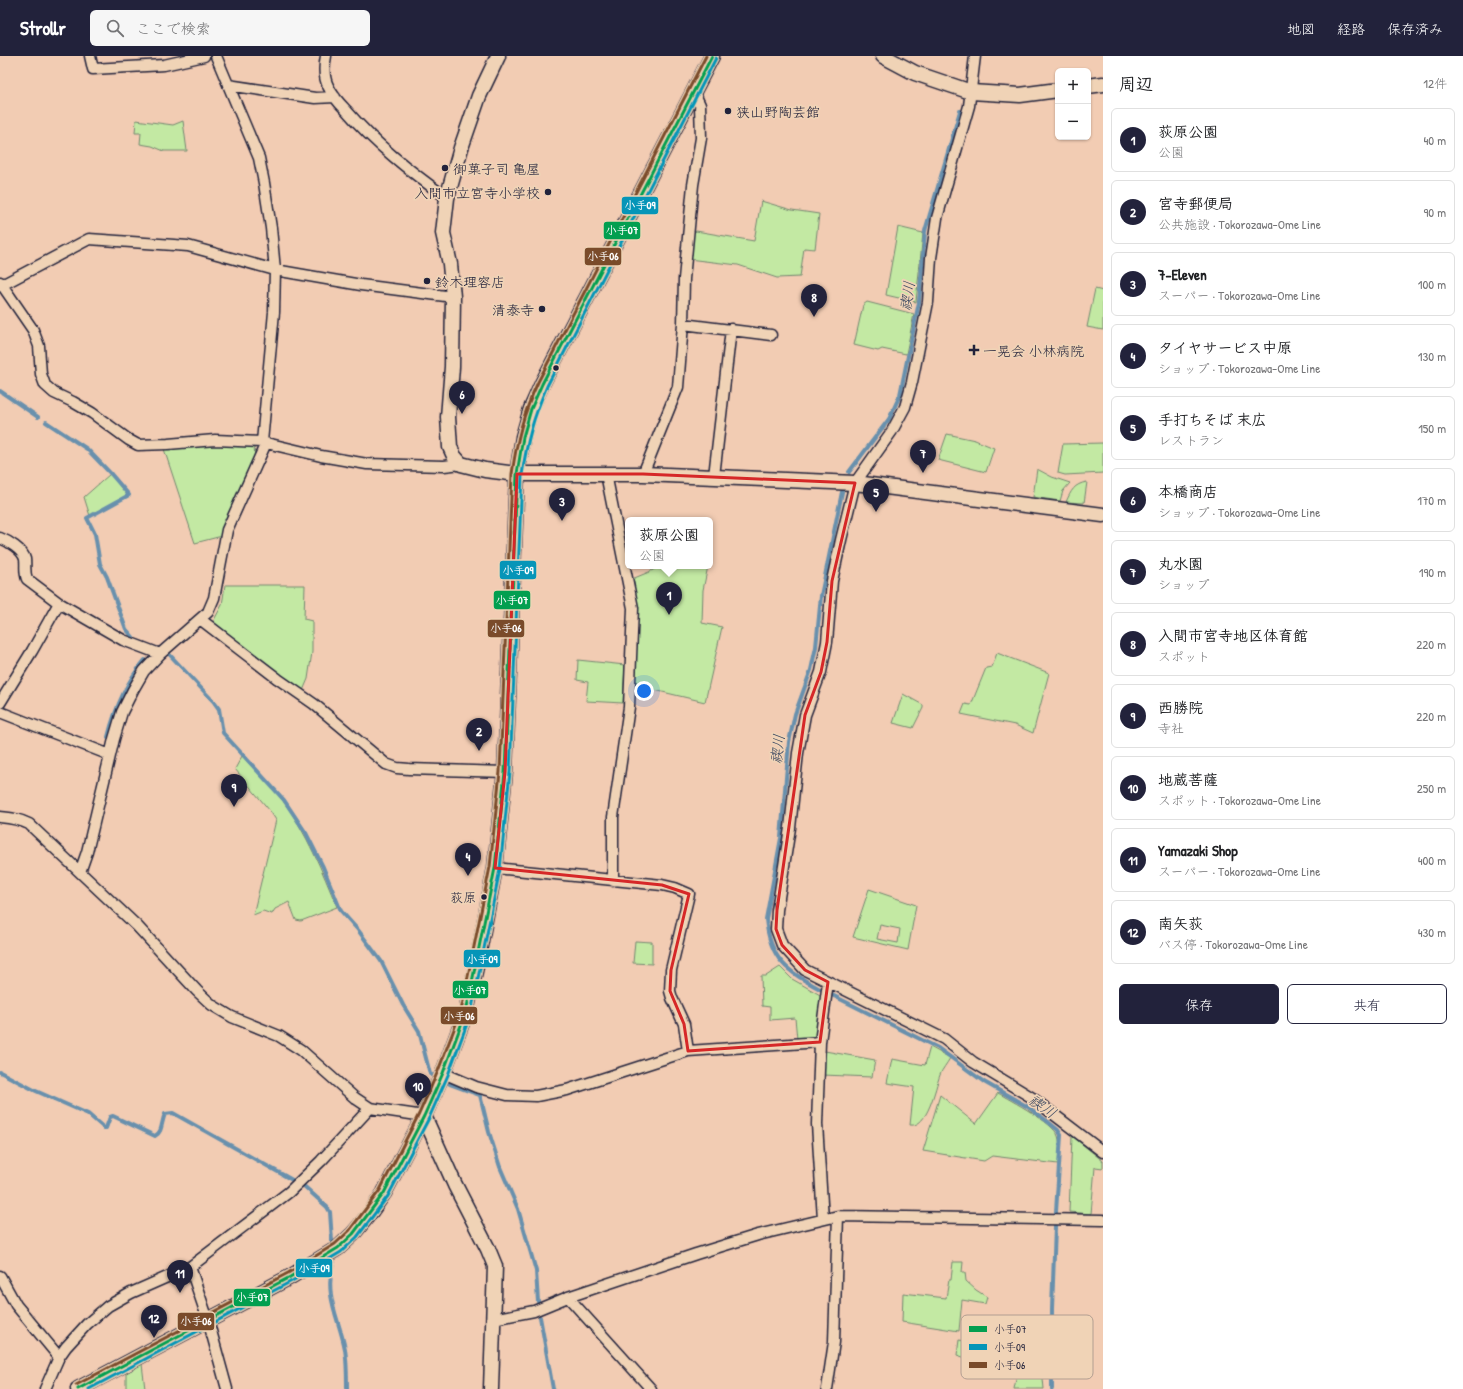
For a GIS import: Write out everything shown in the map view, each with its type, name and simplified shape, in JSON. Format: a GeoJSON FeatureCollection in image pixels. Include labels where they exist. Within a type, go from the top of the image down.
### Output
{"type":"FeatureCollection","features":[{"type":"Feature","properties":{"kind":"street"},"geometry":{"type":"LineString","coordinates":[[90,56],[93,69],[164,65],[204,56]]}},
{"type":"Feature","properties":{"kind":"street"},"geometry":{"type":"LineString","coordinates":[[80,872],[87,852],[110,754],[122,712],[144,671],[160,654],[208,612],[214,598],[227,530],[264,442],[275,270],[270,221],[259,158],[216,56]]}},
{"type":"Feature","properties":{"kind":"street"},"geometry":{"type":"LineString","coordinates":[[326,56],[324,70],[328,85],[335,97],[356,122],[411,172],[447,198]]}},
{"type":"Feature","properties":{"kind":"street"},"geometry":{"type":"LineString","coordinates":[[461,464],[454,456],[450,447],[448,417],[452,367],[454,297],[450,264],[443,233],[447,198],[461,148],[479,96],[498,56]]}},
{"type":"Feature","properties":{"kind":"street"},"geometry":{"type":"LineString","coordinates":[[78,1389],[296,1273],[338,1248],[353,1234],[384,1193],[424,1116],[441,1078],[466,1012],[482,939],[495,868],[505,772],[517,474],[523,437],[531,409],[542,384],[712,56]]}},
{"type":"Feature","properties":{"kind":"street"},"geometry":{"type":"LineString","coordinates":[[883,56],[915,73],[971,92],[1020,95],[1055,90]]}},
{"type":"Feature","properties":{"kind":"street"},"geometry":{"type":"LineString","coordinates":[[975,56],[969,106],[937,218],[931,258],[928,302],[912,382],[905,406],[892,431],[855,483],[832,582],[827,642],[821,672],[805,715],[798,753],[790,828],[777,910],[776,929],[782,945],[805,970],[944,1039],[973,1062],[1031,1097],[1103,1152]]}},
{"type":"Feature","properties":{"kind":"street"},"geometry":{"type":"LineString","coordinates":[[1091,86],[1103,84]]}},
{"type":"Feature","properties":{"kind":"street"},"geometry":{"type":"LineString","coordinates":[[228,85],[315,98],[335,97]]}},
{"type":"Feature","properties":{"kind":"street"},"geometry":{"type":"LineString","coordinates":[[643,474],[678,387],[683,324],[684,279],[692,193],[701,138],[700,105],[694,92]]}},
{"type":"Feature","properties":{"kind":"street"},"geometry":{"type":"LineString","coordinates":[[454,297],[361,285],[275,270],[188,246],[88,239],[1,284],[32,330],[39,346],[41,374],[45,385],[54,393],[73,402],[138,445],[215,440],[264,442],[321,456],[368,464],[444,466],[461,464],[485,470],[517,474],[643,474],[855,483],[1103,515]]}},
{"type":"Feature","properties":{"kind":"street"},"geometry":{"type":"LineString","coordinates":[[683,324],[771,335]]}},
{"type":"Feature","properties":{"kind":"street"},"geometry":{"type":"LineString","coordinates":[[714,476],[732,329]]}},
{"type":"Feature","properties":{"kind":"street"},"geometry":{"type":"LineString","coordinates":[[606,474],[625,568]]}},
{"type":"Feature","properties":{"kind":"street"},"geometry":{"type":"LineString","coordinates":[[0,538],[19,550],[25,557],[25,574],[27,579],[60,603],[123,640],[160,654]]}},
{"type":"Feature","properties":{"kind":"street"},"geometry":{"type":"LineString","coordinates":[[613,881],[613,817],[629,707],[633,608],[625,569]]}},
{"type":"Feature","properties":{"kind":"street"},"geometry":{"type":"LineString","coordinates":[[0,703],[60,603]]}},
{"type":"Feature","properties":{"kind":"street"},"geometry":{"type":"LineString","coordinates":[[200,619],[278,679],[314,704],[386,764],[397,768],[409,769],[505,772]]}},
{"type":"Feature","properties":{"kind":"street"},"geometry":{"type":"LineString","coordinates":[[0,712],[110,754]]}},
{"type":"Feature","properties":{"kind":"street"},"geometry":{"type":"LineString","coordinates":[[0,817],[13,818],[29,824],[137,926],[197,991],[212,1005],[232,1017],[279,1036],[301,1050],[355,1098],[370,1108],[424,1116]]}},
{"type":"Feature","properties":{"kind":"street"},"geometry":{"type":"LineString","coordinates":[[495,868],[662,885],[675,888],[689,894],[671,970],[670,991],[684,1024],[688,1051]]}},
{"type":"Feature","properties":{"kind":"street"},"geometry":{"type":"LineString","coordinates":[[823,1220],[817,1124],[820,1042],[828,982]]}},
{"type":"Feature","properties":{"kind":"street"},"geometry":{"type":"LineString","coordinates":[[441,1078],[507,1095],[536,1096],[567,1090],[688,1051],[820,1042]]}},
{"type":"Feature","properties":{"kind":"street"},"geometry":{"type":"LineString","coordinates":[[45,1389],[59,1358],[77,1334],[108,1306],[131,1293],[190,1268],[289,1192],[321,1161],[370,1108]]}},
{"type":"Feature","properties":{"kind":"street"},"geometry":{"type":"LineString","coordinates":[[424,1116],[455,1185],[488,1249],[495,1266],[491,1389]]}},
{"type":"Feature","properties":{"kind":"street"},"geometry":{"type":"LineString","coordinates":[[827,1389],[834,1342],[838,1216]]}},
{"type":"Feature","properties":{"kind":"street"},"geometry":{"type":"LineString","coordinates":[[493,1319],[534,1311],[568,1297],[758,1235],[838,1216],[1103,1220]]}},
{"type":"Feature","properties":{"kind":"street"},"geometry":{"type":"LineString","coordinates":[[190,1268],[208,1320],[227,1389]]}},
{"type":"Feature","properties":{"kind":"street"},"geometry":{"type":"LineString","coordinates":[[0,1276],[16,1304],[59,1358]]}},
{"type":"Feature","properties":{"kind":"street"},"geometry":{"type":"LineString","coordinates":[[568,1297],[651,1389]]}},
{"type":"Feature","properties":{"kind":"highlighted area"},"geometry":{"type":"Polygon","coordinates":[[[517,474],[643,474],[855,483],[832,581],[827,642],[821,672],[805,715],[777,910],[776,929],[782,945],[805,970],[828,982],[820,1042],[688,1051],[684,1024],[670,991],[671,970],[689,894],[662,885],[495,868],[505,772],[517,474]]]}},
{"type":"Feature","properties":{"kind":"green space"},"geometry":{"type":"Polygon","coordinates":[[[136,120],[173,125],[183,121],[187,151],[164,151],[152,146],[140,144],[141,133],[135,133],[136,120]]]}},
{"type":"Feature","properties":{"kind":"green space"},"geometry":{"type":"Polygon","coordinates":[[[761,201],[792,210],[819,214],[815,249],[804,248],[800,277],[777,278],[738,265],[688,259],[690,235],[696,231],[754,241],[761,201]]]}},
{"type":"Feature","properties":{"kind":"green space"},"geometry":{"type":"Polygon","coordinates":[[[898,227],[923,233],[916,302],[886,295],[898,227]]]}},
{"type":"Feature","properties":{"kind":"green space"},"geometry":{"type":"Polygon","coordinates":[[[1095,289],[1103,291],[1103,330],[1087,327],[1095,289]]]}},
{"type":"Feature","properties":{"kind":"green space"},"geometry":{"type":"Polygon","coordinates":[[[867,302],[914,314],[906,354],[882,349],[878,351],[854,345],[863,305],[867,302]]]}},
{"type":"Feature","properties":{"kind":"green space"},"geometry":{"type":"Polygon","coordinates":[[[947,434],[975,440],[994,448],[986,472],[938,460],[947,434]]]}},
{"type":"Feature","properties":{"kind":"green space"},"geometry":{"type":"Polygon","coordinates":[[[1103,443],[1103,473],[1065,475],[1058,473],[1063,444],[1103,443]]]}},
{"type":"Feature","properties":{"kind":"green space"},"geometry":{"type":"Polygon","coordinates":[[[216,444],[254,446],[255,458],[222,536],[195,543],[164,449],[216,444]]]}},
{"type":"Feature","properties":{"kind":"green space"},"geometry":{"type":"Polygon","coordinates":[[[1037,469],[1052,477],[1070,483],[1063,491],[1060,501],[1033,497],[1037,469]]]}},
{"type":"Feature","properties":{"kind":"green space"},"geometry":{"type":"Polygon","coordinates":[[[110,474],[128,496],[90,516],[84,497],[110,474]]]}},
{"type":"Feature","properties":{"kind":"green space"},"geometry":{"type":"Polygon","coordinates":[[[1087,482],[1084,503],[1066,502],[1076,486],[1087,482]]]}},
{"type":"Feature","properties":{"kind":"green space"},"geometry":{"type":"Polygon","coordinates":[[[654,569],[707,569],[703,590],[702,623],[722,627],[705,702],[637,686],[634,681],[632,579],[654,569]]]}},
{"type":"Feature","properties":{"kind":"green space"},"geometry":{"type":"Polygon","coordinates":[[[225,585],[305,585],[304,619],[312,621],[312,652],[308,679],[302,693],[215,627],[214,620],[222,605],[225,585]]]}},
{"type":"Feature","properties":{"kind":"green space"},"geometry":{"type":"Polygon","coordinates":[[[997,653],[1049,673],[1033,733],[1015,725],[961,714],[965,704],[971,705],[986,668],[992,667],[997,653]]]}},
{"type":"Feature","properties":{"kind":"green space"},"geometry":{"type":"Polygon","coordinates":[[[578,660],[625,665],[623,703],[586,701],[588,682],[577,680],[578,660]]]}},
{"type":"Feature","properties":{"kind":"green space"},"geometry":{"type":"Polygon","coordinates":[[[903,694],[923,705],[913,728],[893,723],[903,694]]]}},
{"type":"Feature","properties":{"kind":"green space"},"geometry":{"type":"Polygon","coordinates":[[[242,756],[273,789],[292,813],[313,852],[337,907],[301,921],[296,920],[289,902],[275,909],[272,914],[263,911],[253,915],[276,820],[235,769],[242,756]]]}},
{"type":"Feature","properties":{"kind":"green space"},"geometry":{"type":"Polygon","coordinates":[[[869,889],[916,905],[908,950],[853,937],[869,889]],[[880,925],[877,939],[898,943],[900,929],[880,925]]]}},
{"type":"Feature","properties":{"kind":"green space"},"geometry":{"type":"Polygon","coordinates":[[[635,941],[652,942],[652,964],[633,963],[635,941]]]}},
{"type":"Feature","properties":{"kind":"green space"},"geometry":{"type":"Polygon","coordinates":[[[780,967],[792,979],[822,996],[816,1034],[812,1038],[797,1039],[795,1018],[770,1020],[770,1007],[762,1006],[761,976],[766,976],[780,967]]]}},
{"type":"Feature","properties":{"kind":"green space"},"geometry":{"type":"Polygon","coordinates":[[[930,1047],[950,1058],[941,1073],[926,1114],[922,1120],[916,1124],[910,1125],[914,1087],[887,1083],[892,1059],[925,1065],[930,1047]]]}},
{"type":"Feature","properties":{"kind":"green space"},"geometry":{"type":"Polygon","coordinates":[[[825,1051],[875,1060],[872,1077],[823,1075],[825,1051]]]}},
{"type":"Feature","properties":{"kind":"green space"},"geometry":{"type":"Polygon","coordinates":[[[998,1093],[1031,1112],[1055,1131],[1058,1136],[1060,1150],[1058,1164],[992,1156],[984,1161],[923,1151],[940,1095],[976,1124],[998,1093]]]}},
{"type":"Feature","properties":{"kind":"green space"},"geometry":{"type":"Polygon","coordinates":[[[1072,1136],[1103,1161],[1103,1168],[1095,1167],[1091,1214],[1069,1212],[1072,1136]]]}},
{"type":"Feature","properties":{"kind":"green space"},"geometry":{"type":"Polygon","coordinates":[[[953,1262],[963,1262],[962,1272],[965,1272],[966,1281],[987,1297],[985,1304],[962,1300],[959,1331],[902,1322],[903,1293],[946,1298],[949,1280],[951,1280],[953,1262]]]}},
{"type":"Feature","properties":{"kind":"green space"},"geometry":{"type":"Polygon","coordinates":[[[959,1340],[961,1340],[961,1356],[957,1355],[959,1340]]]}},
{"type":"Feature","properties":{"kind":"green space"},"geometry":{"type":"Polygon","coordinates":[[[142,1364],[145,1389],[126,1389],[126,1373],[142,1364]]]}},
{"type":"Feature","properties":{"kind":"green space"},"geometry":{"type":"Polygon","coordinates":[[[1016,1379],[1043,1379],[1044,1389],[1014,1389],[1016,1379]]]}},
{"type":"Feature","properties":{"kind":"waterway","name":"禊川"},"geometry":{"type":"LineString","coordinates":[[849,472],[889,419],[900,395],[919,302],[925,231],[960,111]]}},
{"type":"Feature","properties":{"kind":"waterway"},"geometry":{"type":"LineString","coordinates":[[0,391],[38,417]]}},
{"type":"Feature","properties":{"kind":"waterway"},"geometry":{"type":"LineString","coordinates":[[46,422],[87,449],[129,495],[87,518],[95,534],[100,564],[107,577],[126,629],[133,637]]}},
{"type":"Feature","properties":{"kind":"waterway","name":"禊川"},"geometry":{"type":"LineString","coordinates":[[820,989],[789,970],[782,963],[771,945],[766,919],[781,838],[789,742],[795,714],[811,670],[816,647],[821,596],[842,492]]}},
{"type":"Feature","properties":{"kind":"waterway"},"geometry":{"type":"LineString","coordinates":[[170,655],[214,702],[219,709],[223,733],[284,800],[306,833],[323,867],[341,911],[358,930],[381,961],[403,1005],[419,1031],[430,1074],[450,1084],[480,1095],[489,1132],[500,1167],[518,1209],[536,1271],[538,1302]]}},
{"type":"Feature","properties":{"kind":"waterway"},"geometry":{"type":"LineString","coordinates":[[108,737],[122,696],[132,677],[145,660]]}},
{"type":"Feature","properties":{"kind":"waterway","name":"禊川"},"geometry":{"type":"LineString","coordinates":[[832,995],[938,1048],[984,1082],[1028,1107],[1058,1130],[1061,1135],[1055,1227],[1052,1315]]}},
{"type":"Feature","properties":{"kind":"waterway"},"geometry":{"type":"LineString","coordinates":[[0,1072],[36,1091],[88,1114],[104,1128],[106,1128],[110,1117],[113,1116],[155,1136],[161,1129],[165,1114],[173,1113],[294,1181]]}},
{"type":"Feature","properties":{"kind":"waterway"},"geometry":{"type":"LineString","coordinates":[[305,1187],[327,1207],[330,1212],[332,1241]]}},
{"type":"Feature","properties":{"kind":"waterway"},"geometry":{"type":"LineString","coordinates":[[333,1263],[330,1286],[331,1297],[345,1349],[347,1364],[347,1389]]}},
{"type":"Feature","properties":{"kind":"waterway"},"geometry":{"type":"LineString","coordinates":[[540,1317],[553,1389]]}},
{"type":"Feature","properties":{"kind":"waterway","name":"禊川"},"geometry":{"type":"LineString","coordinates":[[1052,1379],[1052,1389]]}},
{"type":"Feature","properties":{"kind":"transit line","name":"小手06"},"geometry":{"type":"LineString","coordinates":[[76,1385],[288,1273],[335,1244],[349,1231],[380,1190],[419,1114],[438,1071],[461,1011],[490,867],[500,772],[512,474],[521,427],[528,405],[538,382],[706,56]]}},
{"type":"Feature","properties":{"kind":"transit line","name":"小手07"},"geometry":{"type":"LineString","coordinates":[[78,1389],[290,1277],[338,1248],[353,1234],[384,1193],[424,1116],[443,1073],[466,1012],[495,868],[505,772],[517,474],[523,437],[531,409],[542,384],[712,56]]}},
{"type":"Feature","properties":{"kind":"transit line","name":"小手09"},"geometry":{"type":"LineString","coordinates":[[89,1389],[292,1281],[341,1252],[357,1237],[388,1196],[429,1118],[448,1075],[471,1013],[500,869],[510,772],[522,475],[531,430],[547,386],[716,58]]}},
{"type":"Feature","properties":{"kind":"place","name":"狭山野陶芸館"},"geometry":{"type":"Point","coordinates":[728,111]}},
{"type":"Feature","properties":{"kind":"place","name":"御菓子司 亀屋"},"geometry":{"type":"Point","coordinates":[445,168]}},
{"type":"Feature","properties":{"kind":"place","name":"入間市立宮寺小学校"},"geometry":{"type":"Point","coordinates":[548,192]}},
{"type":"Feature","properties":{"kind":"place","name":"鈴木理容店"},"geometry":{"type":"Point","coordinates":[427,281]}},
{"type":"Feature","properties":{"kind":"place","name":"清泰寺"},"geometry":{"type":"Point","coordinates":[542,309]}},
{"type":"Feature","properties":{"kind":"place","name":"入間市宮寺地区体育館"},"geometry":{"type":"Point","coordinates":[814,317]}},
{"type":"Feature","properties":{"kind":"place","name":"一晃会 小林病院"},"geometry":{"type":"Point","coordinates":[974,350]}},
{"type":"Feature","properties":{"kind":"place","name":"本橋商店"},"geometry":{"type":"Point","coordinates":[462,414]}},
{"type":"Feature","properties":{"kind":"place","name":"丸水園"},"geometry":{"type":"Point","coordinates":[923,473]}},
{"type":"Feature","properties":{"kind":"place","name":"手打ちそば 末広"},"geometry":{"type":"Point","coordinates":[876,512]}},
{"type":"Feature","properties":{"kind":"place","name":"7-Eleven"},"geometry":{"type":"Point","coordinates":[562,521]}},
{"type":"Feature","properties":{"kind":"place","name":"荻原公園"},"geometry":{"type":"Point","coordinates":[669,615]}},
{"type":"Feature","properties":{"kind":"place","name":"宮寺郵便局"},"geometry":{"type":"Point","coordinates":[479,751]}},
{"type":"Feature","properties":{"kind":"place","name":"西勝院"},"geometry":{"type":"Point","coordinates":[234,807]}},
{"type":"Feature","properties":{"kind":"place","name":"タイヤサービス中原"},"geometry":{"type":"Point","coordinates":[468,876]}},
{"type":"Feature","properties":{"kind":"place","name":"荻原"},"geometry":{"type":"Point","coordinates":[484,897]}},
{"type":"Feature","properties":{"kind":"place","name":"地蔵菩薩"},"geometry":{"type":"Point","coordinates":[418,1106]}},
{"type":"Feature","properties":{"kind":"place","name":"Yamazaki Shop"},"geometry":{"type":"Point","coordinates":[180,1293]}},
{"type":"Feature","properties":{"kind":"place","name":"南矢荻"},"geometry":{"type":"Point","coordinates":[154,1338]}}]}
